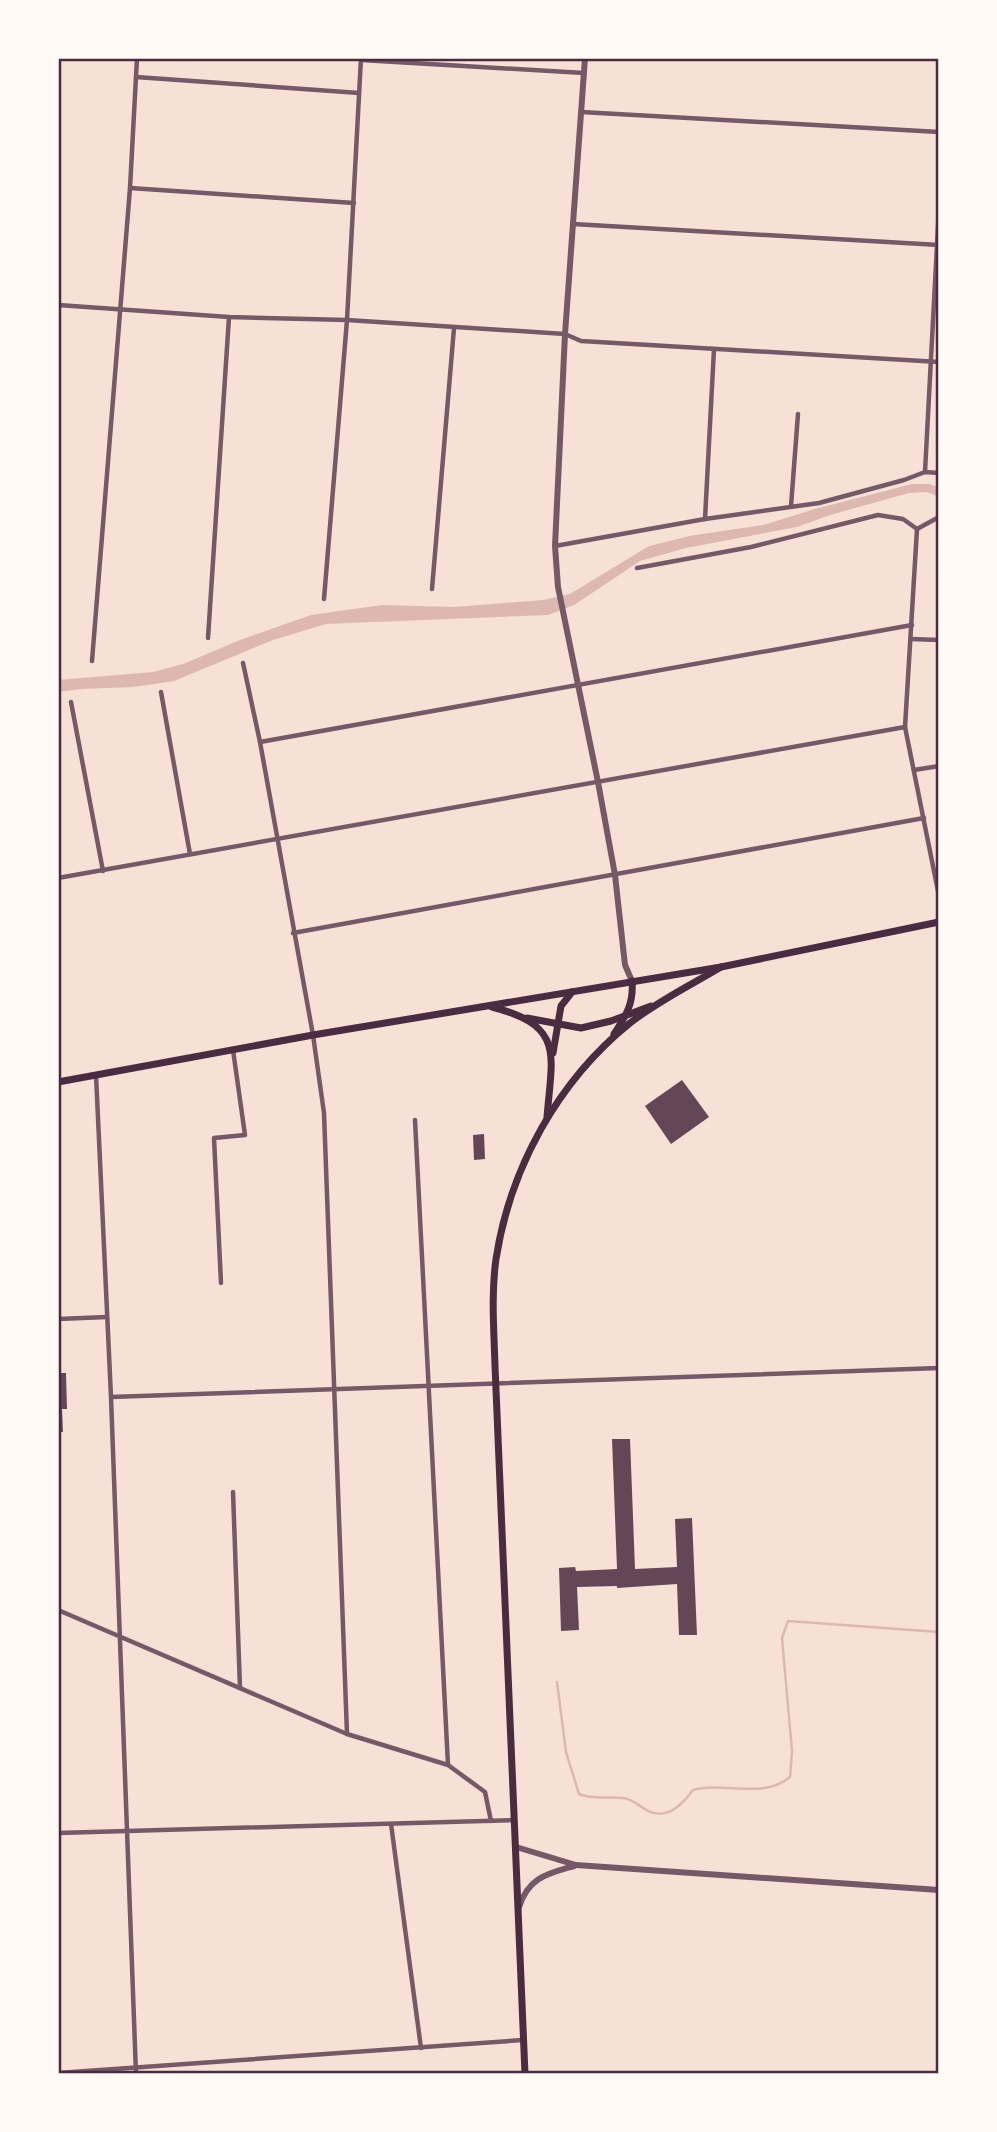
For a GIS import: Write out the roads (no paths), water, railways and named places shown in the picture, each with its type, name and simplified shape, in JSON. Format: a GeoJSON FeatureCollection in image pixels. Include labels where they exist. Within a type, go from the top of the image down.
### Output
{"type":"FeatureCollection","features":[{"type":"Feature","properties":{"kind":"main road"},"geometry":{"type":"LineString","coordinates":[[58,1082],[313,1035],[721,967],[939,922]]}},
{"type":"Feature","properties":{"kind":"main road"},"geometry":{"type":"LineString","coordinates":[[608,1044],[631,1023],[721,967]]}},
{"type":"Feature","properties":{"kind":"main road"},"geometry":{"type":"LineString","coordinates":[[525,2074],[496,1384],[495,1261],[507,1205],[537,1133],[547,1117],[608,1044],[626,1016],[634,995],[632,981]]}},
{"type":"Feature","properties":{"kind":"main road"},"geometry":{"type":"LineString","coordinates":[[547,1117],[552,1060],[561,1006],[573,992]]}},
{"type":"Feature","properties":{"kind":"main road"},"geometry":{"type":"LineString","coordinates":[[488,1006],[527,1018],[581,1028],[626,1016],[664,1001]]}},
{"type":"Feature","properties":{"kind":"main road"},"geometry":{"type":"LineString","coordinates":[[527,1018],[547,1040],[552,1060]]}},
{"type":"Feature","properties":{"kind":"street"},"geometry":{"type":"LineString","coordinates":[[92,661],[138,58]]}},
{"type":"Feature","properties":{"kind":"street"},"geometry":{"type":"LineString","coordinates":[[585,58],[565,334],[555,547],[558,587],[580,685],[615,875],[625,965],[632,981]]}},
{"type":"Feature","properties":{"kind":"street"},"geometry":{"type":"LineString","coordinates":[[324,599],[346,320],[361,59],[584,73]]}},
{"type":"Feature","properties":{"kind":"street"},"geometry":{"type":"LineString","coordinates":[[136,77],[359,93]]}},
{"type":"Feature","properties":{"kind":"street"},"geometry":{"type":"LineString","coordinates":[[581,112],[939,132]]}},
{"type":"Feature","properties":{"kind":"street"},"geometry":{"type":"LineString","coordinates":[[130,188],[354,203]]}},
{"type":"Feature","properties":{"kind":"street"},"geometry":{"type":"LineString","coordinates":[[925,472],[939,207]]}},
{"type":"Feature","properties":{"kind":"street"},"geometry":{"type":"LineString","coordinates":[[573,224],[938,245]]}},
{"type":"Feature","properties":{"kind":"street"},"geometry":{"type":"LineString","coordinates":[[58,305],[229,317],[346,320],[565,334],[581,341],[939,362]]}},
{"type":"Feature","properties":{"kind":"street"},"geometry":{"type":"LineString","coordinates":[[208,638],[229,317]]}},
{"type":"Feature","properties":{"kind":"street"},"geometry":{"type":"LineString","coordinates":[[432,589],[454,328]]}},
{"type":"Feature","properties":{"kind":"street"},"geometry":{"type":"LineString","coordinates":[[705,519],[714,349]]}},
{"type":"Feature","properties":{"kind":"street"},"geometry":{"type":"LineString","coordinates":[[791,506],[797,414]]}},
{"type":"Feature","properties":{"kind":"street"},"geometry":{"type":"LineString","coordinates":[[555,547],[705,519],[819,503],[925,472],[939,473]]}},
{"type":"Feature","properties":{"kind":"street"},"geometry":{"type":"LineString","coordinates":[[637,568],[751,547],[878,515],[903,519],[917,528]]}},
{"type":"Feature","properties":{"kind":"street"},"geometry":{"type":"LineString","coordinates":[[917,528],[939,517]]}},
{"type":"Feature","properties":{"kind":"street"},"geometry":{"type":"LineString","coordinates":[[917,528],[905,727],[939,896]]}},
{"type":"Feature","properties":{"kind":"street"},"geometry":{"type":"LineString","coordinates":[[260,742],[912,625]]}},
{"type":"Feature","properties":{"kind":"street"},"geometry":{"type":"LineString","coordinates":[[911,639],[939,640]]}},
{"type":"Feature","properties":{"kind":"street"},"geometry":{"type":"LineString","coordinates":[[243,663],[313,1035],[324,1114],[347,1734]]}},
{"type":"Feature","properties":{"kind":"street"},"geometry":{"type":"LineString","coordinates":[[161,692],[190,855]]}},
{"type":"Feature","properties":{"kind":"street"},"geometry":{"type":"LineString","coordinates":[[71,702],[103,871]]}},
{"type":"Feature","properties":{"kind":"street"},"geometry":{"type":"LineString","coordinates":[[58,878],[905,727]]}},
{"type":"Feature","properties":{"kind":"street"},"geometry":{"type":"LineString","coordinates":[[914,770],[939,766]]}},
{"type":"Feature","properties":{"kind":"street"},"geometry":{"type":"LineString","coordinates":[[293,933],[923,818]]}},
{"type":"Feature","properties":{"kind":"street"},"geometry":{"type":"LineString","coordinates":[[221,1283],[214,1138],[244,1135],[233,1050]]}},
{"type":"Feature","properties":{"kind":"street"},"geometry":{"type":"LineString","coordinates":[[96,1075],[111,1397],[136,2074]]}},
{"type":"Feature","properties":{"kind":"street"},"geometry":{"type":"LineString","coordinates":[[415,1120],[448,1765]]}},
{"type":"Feature","properties":{"kind":"street"},"geometry":{"type":"LineString","coordinates":[[58,1318],[107,1317]]}},
{"type":"Feature","properties":{"kind":"street"},"geometry":{"type":"LineString","coordinates":[[111,1397],[939,1368]]}},
{"type":"Feature","properties":{"kind":"street"},"geometry":{"type":"LineString","coordinates":[[233,1492],[240,1688]]}},
{"type":"Feature","properties":{"kind":"street"},"geometry":{"type":"LineString","coordinates":[[58,1610],[347,1734],[448,1765],[485,1792],[491,1821]]}},
{"type":"Feature","properties":{"kind":"street"},"geometry":{"type":"LineString","coordinates":[[58,1833],[515,1820]]}},
{"type":"Feature","properties":{"kind":"street"},"geometry":{"type":"LineString","coordinates":[[391,1824],[421,2049]]}},
{"type":"Feature","properties":{"kind":"street"},"geometry":{"type":"LineString","coordinates":[[516,1847],[576,1865],[939,1890]]}},
{"type":"Feature","properties":{"kind":"street"},"geometry":{"type":"LineString","coordinates":[[519,1909],[530,1885],[545,1875],[576,1865]]}},
{"type":"Feature","properties":{"kind":"street"},"geometry":{"type":"LineString","coordinates":[[58,2073],[523,2040]]}},
{"type":"Feature","properties":{"kind":"waterway"},"geometry":{"type":"LineString","coordinates":[[557,1682],[566,1752],[579,1794],[627,1799],[648,1811],[662,1814],[674,1810],[693,1790],[717,1787],[756,1789],[779,1784],[790,1777],[792,1751],[782,1638],[788,1621],[939,1632]]}}]}
